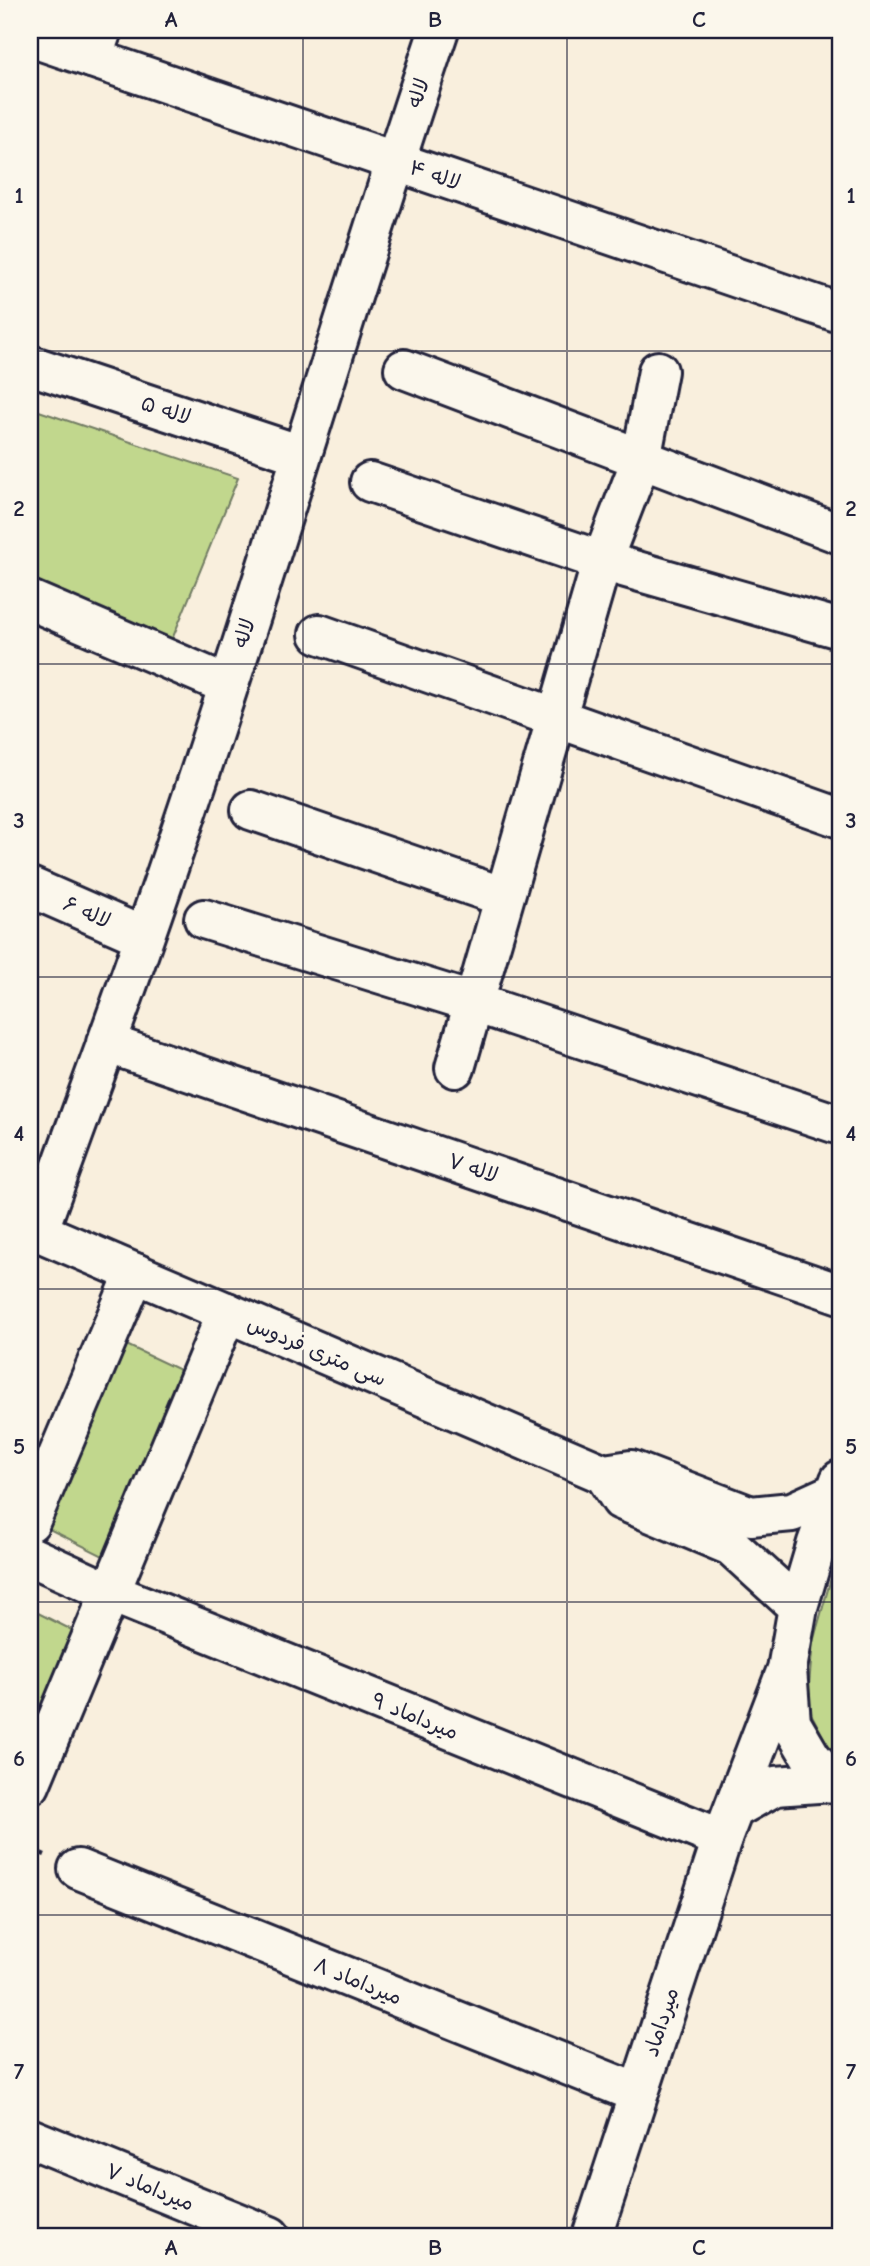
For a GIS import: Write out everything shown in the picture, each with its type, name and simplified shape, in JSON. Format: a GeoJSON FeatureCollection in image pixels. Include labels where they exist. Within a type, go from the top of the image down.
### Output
{"type":"FeatureCollection","features":[{"type":"Feature","properties":{"kind":"street","name":"لاله"},"geometry":{"type":"LineString","coordinates":[[34,1230],[144,937],[228,685],[394,161],[439,30]]}},
{"type":"Feature","properties":{"kind":"street","name":"لاله ۴"},"geometry":{"type":"LineString","coordinates":[[30,37],[97,44],[394,161],[840,313]]}},
{"type":"Feature","properties":{"kind":"street","name":"لاله ۵"},"geometry":{"type":"LineString","coordinates":[[30,365],[301,455]]}},
{"type":"Feature","properties":{"kind":"street"},"geometry":{"type":"LineString","coordinates":[[404,369],[840,534]]}},
{"type":"Feature","properties":{"kind":"street"},"geometry":{"type":"LineString","coordinates":[[455,1068],[602,561],[641,460],[658,371]]}},
{"type":"Feature","properties":{"kind":"street"},"geometry":{"type":"LineString","coordinates":[[370,482],[602,561],[840,629]]}},
{"type":"Feature","properties":{"kind":"street"},"geometry":{"type":"LineString","coordinates":[[30,600],[228,685]]}},
{"type":"Feature","properties":{"kind":"street"},"geometry":{"type":"LineString","coordinates":[[319,634],[840,818]]}},
{"type":"Feature","properties":{"kind":"street"},"geometry":{"type":"LineString","coordinates":[[251,810],[504,897]]}},
{"type":"Feature","properties":{"kind":"street","name":"لاله ۶"},"geometry":{"type":"LineString","coordinates":[[30,887],[144,937]]}},
{"type":"Feature","properties":{"kind":"street"},"geometry":{"type":"LineString","coordinates":[[204,919],[472,1002],[840,1125]]}},
{"type":"Feature","properties":{"kind":"street","name":"لاله ۷"},"geometry":{"type":"LineString","coordinates":[[106,1043],[840,1294]]}},
{"type":"Feature","properties":{"kind":"street","name":"سی متری فردوس"},"geometry":{"type":"LineString","coordinates":[[34,1230],[604,1474]]}},
{"type":"Feature","properties":{"kind":"street"},"geometry":{"type":"LineString","coordinates":[[30,1522],[135,1273]]}},
{"type":"Feature","properties":{"kind":"street"},"geometry":{"type":"LineString","coordinates":[[30,1785],[227,1312]]}},
{"type":"Feature","properties":{"kind":"street"},"geometry":{"type":"LineString","coordinates":[[799,1607],[731,1546],[621,1500],[604,1474],[631,1471],[751,1516],[792,1512],[838,1486]]}},
{"type":"Feature","properties":{"kind":"street"},"geometry":{"type":"LineString","coordinates":[[836,1783],[811,1757],[791,1723],[787,1670],[799,1607],[817,1543],[838,1486]]}},
{"type":"Feature","properties":{"kind":"street","name":"میرداماد ۹"},"geometry":{"type":"LineString","coordinates":[[30,1556],[109,1592],[728,1824]]}},
{"type":"Feature","properties":{"kind":"street","name":"میرداماد"},"geometry":{"type":"LineString","coordinates":[[592,2236],[728,1824],[787,1670]]}},
{"type":"Feature","properties":{"kind":"street"},"geometry":{"type":"LineString","coordinates":[[728,1824],[775,1786],[836,1783]]}},
{"type":"Feature","properties":{"kind":"street","name":"میرداماد ۸"},"geometry":{"type":"LineString","coordinates":[[78,1869],[637,2093]]}},
{"type":"Feature","properties":{"kind":"street","name":"میرداماد ۷"},"geometry":{"type":"LineString","coordinates":[[30,2138],[270,2236]]}},
{"type":"Feature","properties":{"kind":"green space"},"geometry":{"type":"Polygon","coordinates":[[[30,408],[238,478],[171,642],[30,579],[30,408]]]}},
{"type":"Feature","properties":{"kind":"green space"},"geometry":{"type":"Polygon","coordinates":[[[118,1341],[188,1374],[107,1558],[43,1526],[118,1341]]]}},
{"type":"Feature","properties":{"kind":"green space"},"geometry":{"type":"Polygon","coordinates":[[[840,1554],[840,1761],[835,1759],[807,1706],[813,1642],[840,1554]]]}},
{"type":"Feature","properties":{"kind":"green space"},"geometry":{"type":"Polygon","coordinates":[[[30,1609],[76,1632],[30,1727],[30,1609]]]}}]}
